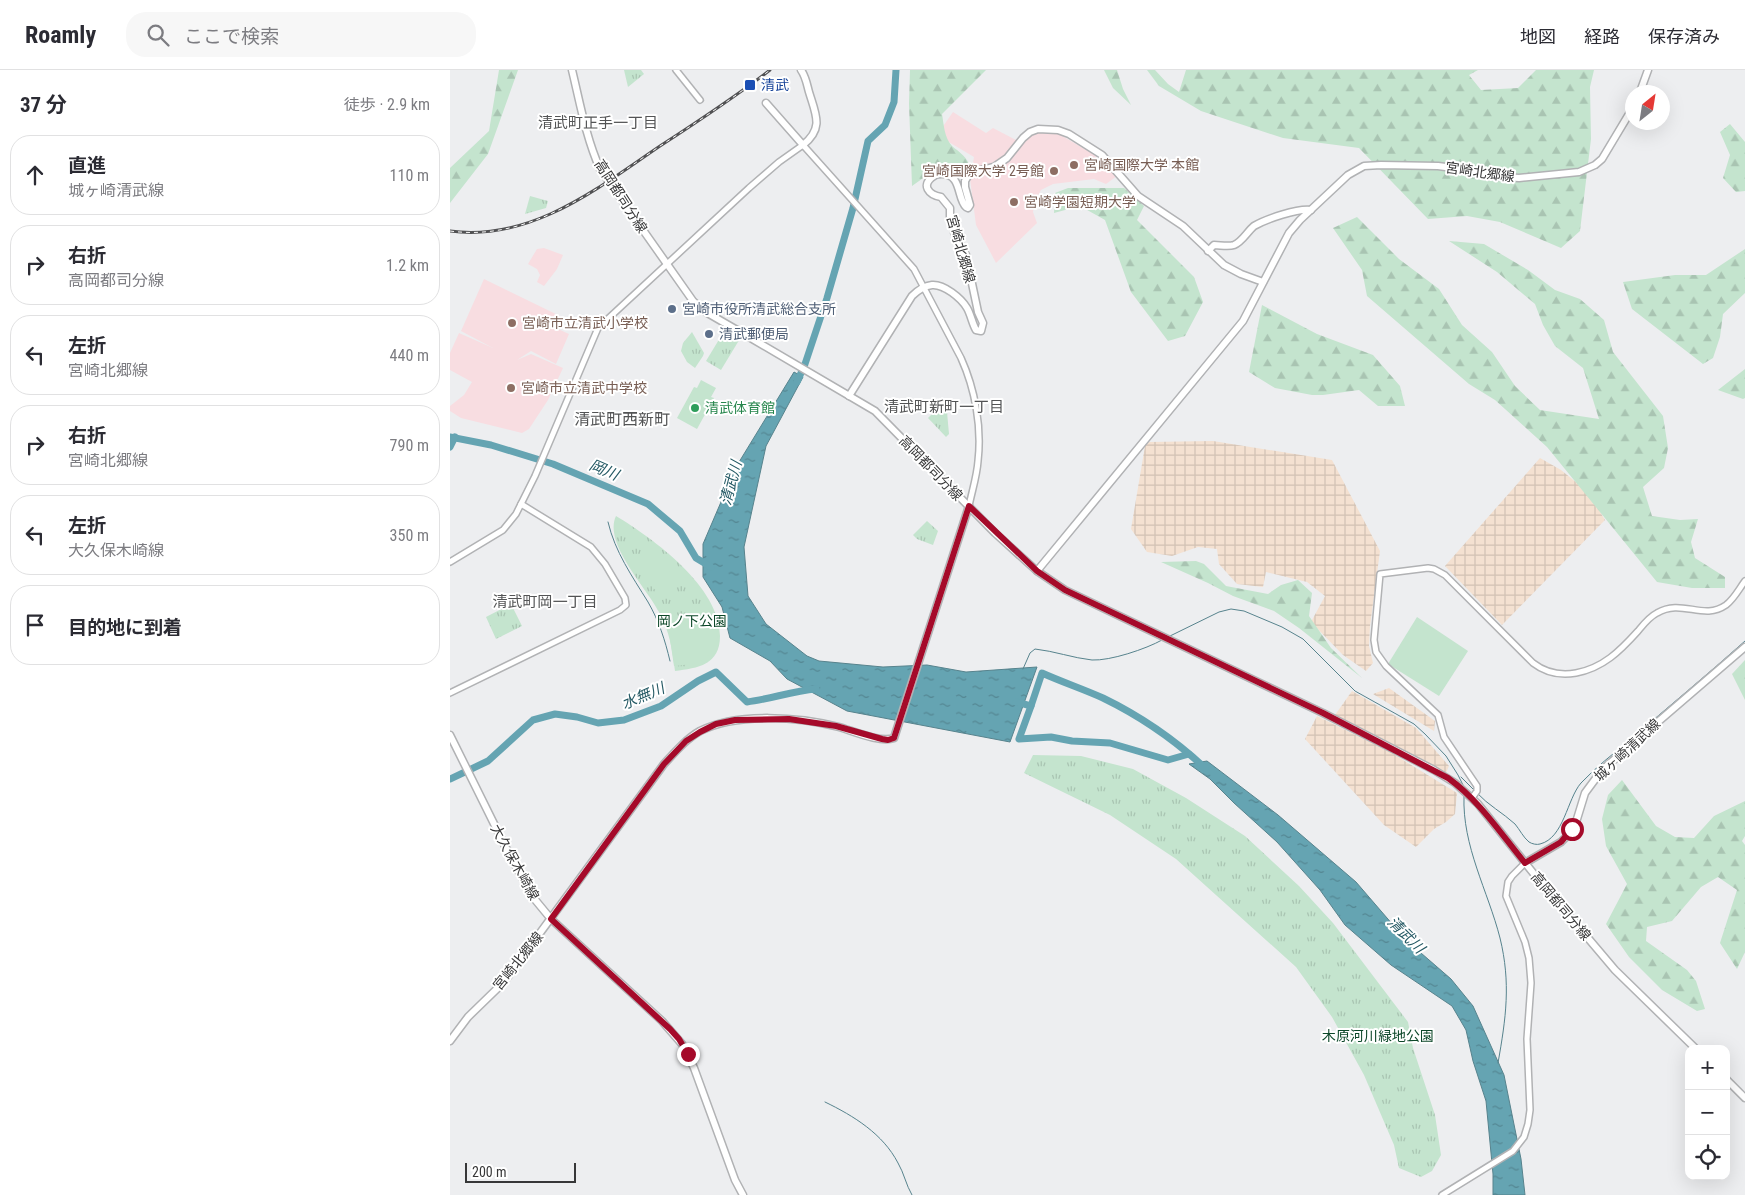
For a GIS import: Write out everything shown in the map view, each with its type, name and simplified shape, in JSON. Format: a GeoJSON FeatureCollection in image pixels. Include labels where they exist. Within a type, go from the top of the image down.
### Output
{"type":"FeatureCollection","features":[{"type":"Feature","properties":{"kind":"main road","name":"高岡都司分線"},"geometry":{"type":"LineString","coordinates":[[572,70],[588,134],[600,169],[693,301],[704,311],[878,414],[969,506],[1037,571],[1065,590],[1378,741],[1448,778],[1472,798],[1615,970],[1692,1045]]}},
{"type":"Feature","properties":{"kind":"main road"},"geometry":{"type":"LineString","coordinates":[[766,103],[803,145],[814,134],[817,117],[802,70]]}},
{"type":"Feature","properties":{"kind":"main road"},"geometry":{"type":"LineString","coordinates":[[1643,85],[1648,70]]}},
{"type":"Feature","properties":{"kind":"main road","name":"宮崎北郷線"},"geometry":{"type":"LineString","coordinates":[[1037,571],[1243,321],[1284,241],[1294,226],[1348,175],[1360,168],[1371,165],[1438,166],[1507,178],[1563,174],[1586,170],[1602,159],[1625,121]]}},
{"type":"Feature","properties":{"kind":"main road","name":"宮崎北郷線"},"geometry":{"type":"LineString","coordinates":[[924,288],[933,285],[956,296],[966,307],[976,330],[981,331],[982,323],[966,254],[954,232],[954,225],[950,218],[950,208],[941,197],[932,195],[927,187],[929,181],[934,176],[946,174],[954,179],[961,193],[962,203],[968,208],[970,200],[965,187],[968,176],[973,172],[994,167],[1007,158],[1023,138],[1038,129],[1058,130],[1069,134],[1102,155],[1138,196],[1175,219],[1224,265],[1263,282]]}},
{"type":"Feature","properties":{"kind":"main road"},"geometry":{"type":"LineString","coordinates":[[1208,251],[1214,245],[1231,246],[1237,243],[1246,232],[1262,222],[1303,209],[1311,210]]}},
{"type":"Feature","properties":{"kind":"main road"},"geometry":{"type":"LineString","coordinates":[[850,396],[912,296],[924,288]]}},
{"type":"Feature","properties":{"kind":"main road","name":"宮崎北郷線"},"geometry":{"type":"LineString","coordinates":[[450,1041],[468,1017],[504,982],[664,764],[686,741],[716,724],[735,720],[789,719],[836,726],[882,739],[894,737],[969,506]]}},
{"type":"Feature","properties":{"kind":"main road","name":"城ヶ崎清武線"},"geometry":{"type":"LineString","coordinates":[[1525,863],[1561,842],[1569,834],[1577,819],[1585,793],[1602,770],[1745,646]]}},
{"type":"Feature","properties":{"kind":"main road","name":"大久保木崎線"},"geometry":{"type":"LineString","coordinates":[[450,735],[532,896],[551,919],[662,1021],[679,1039],[694,1068],[735,1180],[743,1195]]}},
{"type":"Feature","properties":{"kind":"main road"},"geometry":{"type":"LineString","coordinates":[[1730,1083],[1745,1098]]}},
{"type":"Feature","properties":{"kind":"street"},"geometry":{"type":"LineString","coordinates":[[676,70],[700,100]]}},
{"type":"Feature","properties":{"kind":"street"},"geometry":{"type":"LineString","coordinates":[[450,562],[502,530],[510,522],[535,476],[598,328],[779,162],[803,145],[914,269],[961,358],[973,397],[978,435],[978,460],[969,506]]}},
{"type":"Feature","properties":{"kind":"street"},"geometry":{"type":"LineString","coordinates":[[450,693],[620,610],[626,604],[625,598],[605,564],[591,547],[521,504]]}},
{"type":"Feature","properties":{"kind":"street"},"geometry":{"type":"LineString","coordinates":[[1472,798],[1477,791],[1477,786],[1444,737],[1438,715],[1386,666],[1376,652],[1374,640],[1380,574],[1428,568],[1434,569],[1454,582],[1533,663],[1551,673],[1563,674],[1590,670],[1606,662],[1651,617],[1662,610],[1680,606],[1700,611],[1718,609],[1731,600],[1745,581]]}},
{"type":"Feature","properties":{"kind":"street"},"geometry":{"type":"LineString","coordinates":[[1442,1195],[1502,1159],[1519,1145],[1528,1124],[1527,1039],[1531,983],[1529,958],[1525,942],[1506,896],[1508,882],[1525,863]]}},
{"type":"Feature","properties":{"kind":"shaded area"},"geometry":{"type":"Polygon","coordinates":[[[953,112],[986,133],[993,128],[1016,140],[1038,132],[1059,134],[1093,154],[1117,176],[1106,184],[1094,179],[1053,184],[1041,190],[1035,201],[1033,212],[1037,223],[996,263],[976,225],[970,179],[974,157],[937,135],[953,112]]]}},
{"type":"Feature","properties":{"kind":"shaded area"},"geometry":{"type":"Polygon","coordinates":[[[544,248],[563,255],[557,269],[544,286],[537,282],[540,275],[537,269],[528,264],[537,249],[544,248]]]}},
{"type":"Feature","properties":{"kind":"shaded area"},"geometry":{"type":"Polygon","coordinates":[[[484,279],[562,317],[558,329],[569,334],[556,364],[531,351],[517,360],[531,354],[563,368],[548,400],[529,429],[522,433],[461,418],[450,411],[450,406],[464,395],[472,382],[450,370],[450,353],[459,333],[493,348],[461,331],[484,279]]]}},
{"type":"Feature","properties":{"kind":"shaded area"},"geometry":{"type":"Polygon","coordinates":[[[1213,441],[1332,460],[1380,551],[1370,626],[1369,646],[1373,663],[1366,671],[1343,655],[1311,622],[1325,596],[1307,582],[1266,572],[1263,587],[1237,584],[1219,564],[1217,549],[1198,547],[1172,556],[1147,552],[1131,529],[1145,446],[1149,442],[1213,441]]]}},
{"type":"Feature","properties":{"kind":"shaded area"},"geometry":{"type":"Polygon","coordinates":[[[1540,458],[1561,470],[1588,492],[1605,520],[1502,625],[1445,566],[1540,458]]]}},
{"type":"Feature","properties":{"kind":"shaded area"},"geometry":{"type":"Polygon","coordinates":[[[1389,688],[1435,721],[1434,731],[1373,694],[1389,688]]]}},
{"type":"Feature","properties":{"kind":"shaded area"},"geometry":{"type":"Polygon","coordinates":[[[1352,691],[1416,728],[1449,766],[1446,773],[1335,715],[1352,691]]]}},
{"type":"Feature","properties":{"kind":"shaded area"},"geometry":{"type":"Polygon","coordinates":[[[1317,716],[1390,752],[1457,793],[1455,814],[1434,829],[1416,847],[1384,825],[1305,739],[1317,716]]]}},
{"type":"Feature","properties":{"kind":"green space"},"geometry":{"type":"Polygon","coordinates":[[[499,70],[518,70],[488,154],[450,203],[450,168],[489,131],[499,70]]]}},
{"type":"Feature","properties":{"kind":"green space"},"geometry":{"type":"Polygon","coordinates":[[[624,70],[641,70],[644,74],[628,87],[624,70]]]}},
{"type":"Feature","properties":{"kind":"green space"},"geometry":{"type":"Polygon","coordinates":[[[910,70],[986,70],[942,114],[947,139],[964,156],[969,164],[952,170],[934,167],[926,176],[912,186],[909,104],[910,70]]]}},
{"type":"Feature","properties":{"kind":"green space"},"geometry":{"type":"Polygon","coordinates":[[[1104,70],[1117,70],[1131,105],[1113,88],[1104,70]]]}},
{"type":"Feature","properties":{"kind":"green space"},"geometry":{"type":"Polygon","coordinates":[[[1147,70],[1155,70],[1168,84],[1179,92],[1186,70],[1478,70],[1469,75],[1481,90],[1518,88],[1536,70],[1594,70],[1590,87],[1591,139],[1580,231],[1561,248],[1500,222],[1467,216],[1428,219],[1359,148],[1283,138],[1201,111],[1159,86],[1147,70]]]}},
{"type":"Feature","properties":{"kind":"green space"},"geometry":{"type":"Polygon","coordinates":[[[1730,124],[1745,142],[1745,191],[1736,192],[1723,178],[1730,155],[1720,132],[1730,124]]]}},
{"type":"Feature","properties":{"kind":"green space"},"geometry":{"type":"Polygon","coordinates":[[[1068,188],[1124,188],[1144,206],[1137,220],[1194,277],[1203,302],[1185,336],[1168,341],[1131,292],[1105,220],[1080,206],[1054,213],[1055,193],[1068,188]]]}},
{"type":"Feature","properties":{"kind":"green space"},"geometry":{"type":"Polygon","coordinates":[[[530,196],[548,201],[546,208],[525,214],[530,196]]]}},
{"type":"Feature","properties":{"kind":"green space"},"geometry":{"type":"Polygon","coordinates":[[[1357,217],[1399,259],[1439,289],[1462,325],[1492,352],[1515,386],[1540,410],[1599,419],[1583,368],[1555,346],[1543,325],[1535,304],[1497,272],[1449,241],[1484,244],[1528,270],[1555,290],[1580,299],[1604,320],[1613,352],[1663,416],[1668,448],[1664,468],[1643,487],[1652,516],[1680,520],[1698,519],[1691,542],[1695,558],[1725,577],[1725,588],[1692,588],[1657,582],[1547,447],[1495,400],[1469,384],[1367,296],[1362,270],[1333,228],[1357,217]]]}},
{"type":"Feature","properties":{"kind":"green space"},"geometry":{"type":"Polygon","coordinates":[[[1745,249],[1745,293],[1723,314],[1720,337],[1713,358],[1703,364],[1632,309],[1623,282],[1675,275],[1706,275],[1745,249]]]}},
{"type":"Feature","properties":{"kind":"green space"},"geometry":{"type":"Polygon","coordinates":[[[1262,305],[1317,334],[1373,355],[1400,386],[1405,406],[1378,406],[1359,390],[1312,395],[1275,388],[1249,372],[1262,305]]]}},
{"type":"Feature","properties":{"kind":"green space"},"geometry":{"type":"Polygon","coordinates":[[[726,328],[741,337],[721,370],[706,361],[726,328]]]}},
{"type":"Feature","properties":{"kind":"green space"},"geometry":{"type":"Polygon","coordinates":[[[692,332],[704,353],[695,368],[687,362],[681,351],[683,343],[692,332]]]}},
{"type":"Feature","properties":{"kind":"green space"},"geometry":{"type":"Polygon","coordinates":[[[1745,369],[1745,398],[1743,399],[1718,390],[1745,369]]]}},
{"type":"Feature","properties":{"kind":"green space","name":"清武体育館"},"geometry":{"type":"Polygon","coordinates":[[[701,380],[716,388],[711,397],[714,398],[697,429],[677,418],[694,387],[697,388],[701,380]]]}},
{"type":"Feature","properties":{"kind":"green space"},"geometry":{"type":"Polygon","coordinates":[[[941,405],[947,412],[949,434],[946,437],[928,418],[941,405]]]}},
{"type":"Feature","properties":{"kind":"green space","name":"岡ノ下公園"},"geometry":{"type":"Polygon","coordinates":[[[616,516],[666,551],[697,583],[709,600],[717,618],[720,636],[716,653],[706,663],[675,671],[670,641],[663,620],[628,565],[616,539],[614,527],[616,516]]]}},
{"type":"Feature","properties":{"kind":"green space"},"geometry":{"type":"Polygon","coordinates":[[[927,521],[938,531],[933,545],[917,539],[913,535],[927,521]]]}},
{"type":"Feature","properties":{"kind":"green space"},"geometry":{"type":"Polygon","coordinates":[[[648,553],[677,578],[660,595],[634,568],[648,553]]]}},
{"type":"Feature","properties":{"kind":"green space"},"geometry":{"type":"Polygon","coordinates":[[[1196,561],[1204,564],[1226,586],[1268,594],[1281,585],[1298,580],[1312,593],[1309,616],[1331,648],[1362,678],[1299,628],[1274,611],[1233,596],[1161,562],[1196,561]]]}},
{"type":"Feature","properties":{"kind":"green space"},"geometry":{"type":"Polygon","coordinates":[[[511,604],[522,626],[496,639],[486,617],[511,604]]]}},
{"type":"Feature","properties":{"kind":"green space"},"geometry":{"type":"Polygon","coordinates":[[[713,610],[718,632],[717,640],[710,653],[695,663],[674,666],[668,626],[670,617],[713,610]]]}},
{"type":"Feature","properties":{"kind":"green space"},"geometry":{"type":"Polygon","coordinates":[[[1417,617],[1468,651],[1439,696],[1388,664],[1417,617]]]}},
{"type":"Feature","properties":{"kind":"green space"},"geometry":{"type":"Polygon","coordinates":[[[1745,660],[1745,700],[1732,674],[1745,660]]]}},
{"type":"Feature","properties":{"kind":"green space","name":"木原河川緑地公園"},"geometry":{"type":"Polygon","coordinates":[[[1033,755],[1081,756],[1133,769],[1186,798],[1245,836],[1299,886],[1333,923],[1408,1022],[1413,1048],[1435,1115],[1441,1155],[1432,1171],[1421,1177],[1399,1168],[1394,1145],[1364,1075],[1332,1017],[1296,967],[1176,859],[1110,815],[1024,773],[1033,755]]]}},
{"type":"Feature","properties":{"kind":"green space"},"geometry":{"type":"Polygon","coordinates":[[[1622,780],[1656,826],[1675,837],[1694,838],[1714,816],[1745,801],[1745,836],[1742,841],[1745,845],[1745,952],[1737,969],[1720,943],[1737,890],[1718,877],[1701,887],[1672,921],[1647,927],[1646,941],[1687,970],[1696,981],[1705,1009],[1697,1011],[1662,990],[1629,957],[1606,924],[1627,884],[1606,846],[1602,819],[1608,795],[1622,780]]]}},
{"type":"Feature","properties":{"kind":"water"},"geometry":{"type":"Polygon","coordinates":[[[794,372],[803,377],[766,446],[744,547],[748,596],[766,624],[807,656],[819,661],[883,667],[927,665],[966,672],[1037,667],[1010,742],[847,711],[787,679],[770,661],[730,638],[722,607],[703,577],[703,544],[736,467],[794,372]]]}},
{"type":"Feature","properties":{"kind":"water"},"geometry":{"type":"Polygon","coordinates":[[[1207,761],[1278,815],[1356,882],[1406,940],[1451,979],[1473,1006],[1504,1075],[1521,1159],[1525,1195],[1493,1195],[1493,1174],[1486,1101],[1473,1061],[1466,1030],[1452,1006],[1391,965],[1345,925],[1320,890],[1277,842],[1210,779],[1189,764],[1207,761]]]}},
{"type":"Feature","properties":{"kind":"waterway","name":"清武川"},"geometry":{"type":"LineString","coordinates":[[797,382],[827,298],[853,208],[868,141],[885,125],[894,102],[896,70]]}},
{"type":"Feature","properties":{"kind":"waterway","name":"岡川"},"geometry":{"type":"LineString","coordinates":[[450,437],[491,445],[553,464],[648,504],[680,531],[696,558],[711,567]]}},
{"type":"Feature","properties":{"kind":"waterway"},"geometry":{"type":"LineString","coordinates":[[450,447],[455,437]]}},
{"type":"Feature","properties":{"kind":"waterway"},"geometry":{"type":"LineString","coordinates":[[608,522],[615,544],[655,616],[664,638],[670,661]]}},
{"type":"Feature","properties":{"kind":"waterway"},"geometry":{"type":"LineString","coordinates":[[1170,636],[1219,612],[1231,609],[1244,611],[1282,627],[1303,639],[1355,691],[1414,724],[1446,756],[1464,787]]}},
{"type":"Feature","properties":{"kind":"waterway"},"geometry":{"type":"LineString","coordinates":[[1023,669],[1030,653],[1035,649],[1085,659],[1100,660],[1128,654],[1162,640]]}},
{"type":"Feature","properties":{"kind":"waterway"},"geometry":{"type":"LineString","coordinates":[[1477,793],[1515,824],[1529,842],[1539,844],[1548,840],[1560,826],[1581,783],[1745,641]]}},
{"type":"Feature","properties":{"kind":"waterway","name":"水無川"},"geometry":{"type":"LineString","coordinates":[[450,779],[488,761],[533,720],[555,714],[577,717],[598,723],[624,720],[661,706],[698,681],[716,672],[747,702],[816,689]]}},
{"type":"Feature","properties":{"kind":"waterway","name":"清武川"},"geometry":{"type":"LineString","coordinates":[[1016,702],[1031,706],[1042,673],[1103,698],[1144,721],[1169,738],[1205,768]]}},
{"type":"Feature","properties":{"kind":"waterway","name":"清武川"},"geometry":{"type":"LineString","coordinates":[[1031,706],[1019,739],[1051,737],[1072,741],[1110,743],[1168,760],[1189,754]]}},
{"type":"Feature","properties":{"kind":"waterway"},"geometry":{"type":"LineString","coordinates":[[1461,777],[1474,790]]}},
{"type":"Feature","properties":{"kind":"waterway"},"geometry":{"type":"LineString","coordinates":[[1464,796],[1464,815],[1471,851],[1495,920],[1503,954],[1506,1000],[1498,1063]]}},
{"type":"Feature","properties":{"kind":"waterway"},"geometry":{"type":"LineString","coordinates":[[825,1102],[847,1113],[867,1127],[884,1143],[900,1167],[912,1195]]}},
{"type":"Feature","properties":{"kind":"railway"},"geometry":{"type":"LineString","coordinates":[[450,231],[480,232],[508,228],[536,220],[562,208],[612,179],[770,70]]}},
{"type":"Feature","properties":{"kind":"place","name":"清武"},"geometry":{"type":"Point","coordinates":[750,85]}},
{"type":"Feature","properties":{"kind":"place","name":"宮崎国際大学 本館"},"geometry":{"type":"Point","coordinates":[1074,165]}},
{"type":"Feature","properties":{"kind":"place","name":"宮崎国際大学 2号館"},"geometry":{"type":"Point","coordinates":[1054,171]}},
{"type":"Feature","properties":{"kind":"place","name":"宮崎学園短期大学"},"geometry":{"type":"Point","coordinates":[1014,202]}},
{"type":"Feature","properties":{"kind":"place","name":"宮崎市役所清武総合支所"},"geometry":{"type":"Point","coordinates":[672,309]}},
{"type":"Feature","properties":{"kind":"place","name":"宮崎市立清武小学校"},"geometry":{"type":"Point","coordinates":[512,323]}},
{"type":"Feature","properties":{"kind":"place","name":"清武郵便局"},"geometry":{"type":"Point","coordinates":[709,334]}},
{"type":"Feature","properties":{"kind":"place","name":"宮崎市立清武中学校"},"geometry":{"type":"Point","coordinates":[511,388]}},
{"type":"Feature","properties":{"kind":"place","name":"清武体育館"},"geometry":{"type":"Point","coordinates":[695,408]}},
{"type":"Feature","properties":{"kind":"district","name":"清武町正手一丁目"},"geometry":{"type":"Point","coordinates":[598,123]}},
{"type":"Feature","properties":{"kind":"district","name":"清武町新町一丁目"},"geometry":{"type":"Point","coordinates":[944,407]}},
{"type":"Feature","properties":{"kind":"district","name":"清武町西新町"},"geometry":{"type":"Point","coordinates":[622,419]}},
{"type":"Feature","properties":{"kind":"district","name":"清武町岡一丁目"},"geometry":{"type":"Point","coordinates":[545,602]}},
{"type":"Feature","properties":{"kind":"route"},"geometry":{"type":"LineString","coordinates":[[688,1054],[670,1029],[551,919],[664,764],[686,741],[700,732],[716,724],[735,720],[789,719],[836,726],[882,739],[894,738],[969,506],[994,532],[1037,571],[1065,590],[1323,713],[1448,778],[1463,789],[1478,804],[1525,863],[1561,842],[1572,829]]}}]}
